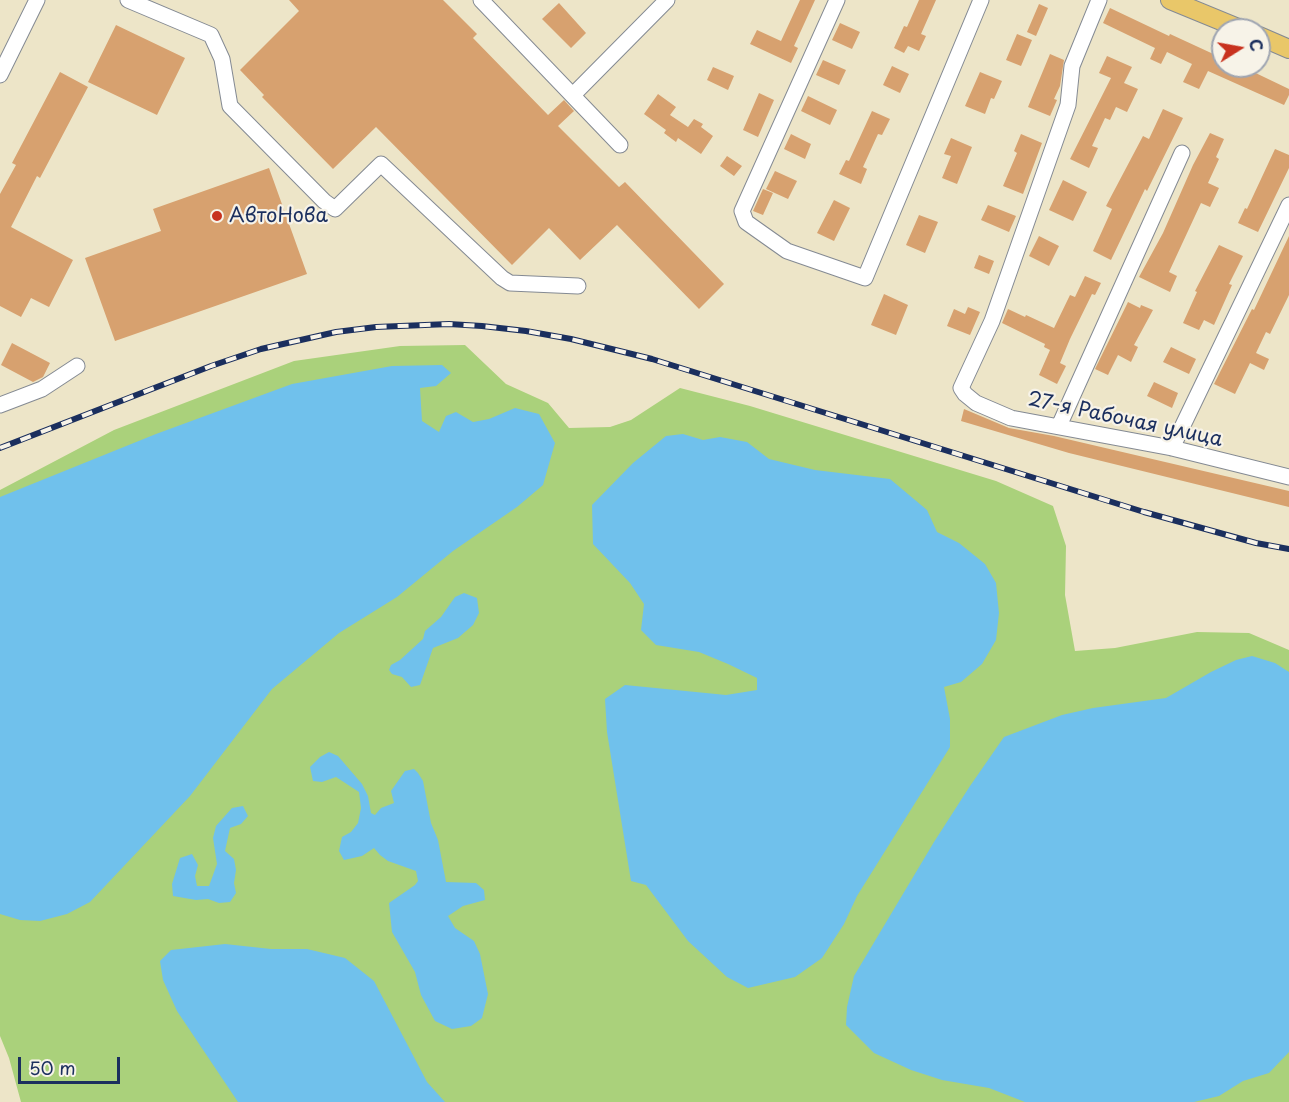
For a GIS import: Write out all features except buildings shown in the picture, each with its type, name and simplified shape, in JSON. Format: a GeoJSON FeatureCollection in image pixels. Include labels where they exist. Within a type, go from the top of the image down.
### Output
{"type":"FeatureCollection","features":[{"type":"Feature","properties":{"kind":"main road"},"geometry":{"type":"LineString","coordinates":[[1170,0],[1214,18]]}},
{"type":"Feature","properties":{"kind":"main road"},"geometry":{"type":"LineString","coordinates":[[1271,41],[1289,49]]}},
{"type":"Feature","properties":{"kind":"street"},"geometry":{"type":"LineString","coordinates":[[0,75],[38,0]]}},
{"type":"Feature","properties":{"kind":"street"},"geometry":{"type":"LineString","coordinates":[[128,0],[211,35],[222,59],[230,105],[324,201],[335,209],[381,164],[510,283],[578,286]]}},
{"type":"Feature","properties":{"kind":"street"},"geometry":{"type":"LineString","coordinates":[[481,0],[620,145]]}},
{"type":"Feature","properties":{"kind":"street"},"geometry":{"type":"LineString","coordinates":[[573,95],[667,0]]}},
{"type":"Feature","properties":{"kind":"street"},"geometry":{"type":"LineString","coordinates":[[837,0],[742,211],[746,222],[788,251],[865,278],[981,0]]}},
{"type":"Feature","properties":{"kind":"street","name":"27-я Рабочая улица"},"geometry":{"type":"LineString","coordinates":[[1099,0],[1072,66],[1068,105],[992,321],[962,388],[965,394],[976,403],[1011,418],[1172,448],[1289,477]]}},
{"type":"Feature","properties":{"kind":"street"},"geometry":{"type":"LineString","coordinates":[[1059,426],[1182,153]]}},
{"type":"Feature","properties":{"kind":"street"},"geometry":{"type":"LineString","coordinates":[[1172,448],[1289,205]]}},
{"type":"Feature","properties":{"kind":"street"},"geometry":{"type":"LineString","coordinates":[[0,405],[42,389],[76,366]]}},
{"type":"Feature","properties":{"kind":"green space"},"geometry":{"type":"Polygon","coordinates":[[[465,345],[506,384],[548,403],[569,428],[610,427],[631,420],[680,388],[750,406],[996,481],[1053,506],[1066,546],[1065,595],[1075,651],[1115,648],[1197,632],[1249,633],[1289,650],[1289,1102],[21,1102],[9,1058],[0,1036],[0,490],[114,430],[294,361],[400,346],[465,345]]]}},
{"type":"Feature","properties":{"kind":"water"},"geometry":{"type":"Polygon","coordinates":[[[442,365],[451,373],[436,386],[420,388],[422,421],[439,432],[446,416],[456,412],[473,422],[489,419],[515,408],[539,414],[555,443],[543,485],[517,507],[453,551],[397,597],[339,633],[272,689],[190,796],[90,902],[67,914],[40,921],[20,920],[0,914],[0,497],[156,434],[292,384],[392,366],[442,365]]]}},
{"type":"Feature","properties":{"kind":"water"},"geometry":{"type":"Polygon","coordinates":[[[683,434],[703,440],[720,437],[747,442],[769,459],[815,470],[890,479],[927,510],[937,532],[959,543],[985,564],[996,583],[999,613],[996,640],[982,664],[961,682],[944,687],[950,719],[950,747],[857,896],[844,924],[822,958],[795,977],[748,988],[727,977],[688,941],[646,885],[631,881],[607,732],[605,699],[625,685],[726,695],[757,690],[757,678],[728,664],[699,652],[656,645],[641,630],[644,604],[630,583],[593,544],[592,505],[633,463],[666,436],[683,434]]]}},
{"type":"Feature","properties":{"kind":"water"},"geometry":{"type":"Polygon","coordinates":[[[464,593],[477,598],[479,613],[473,625],[458,638],[433,648],[420,685],[411,687],[402,677],[392,674],[389,670],[391,665],[423,639],[425,631],[441,617],[455,597],[464,593]]]}},
{"type":"Feature","properties":{"kind":"water"},"geometry":{"type":"Polygon","coordinates":[[[1252,656],[1275,663],[1289,672],[1289,1052],[1269,1073],[1243,1081],[1219,1096],[1194,1102],[1025,1102],[989,1088],[942,1080],[911,1070],[874,1053],[846,1025],[847,1007],[854,976],[934,842],[1004,737],[1062,715],[1093,708],[1166,698],[1211,672],[1236,660],[1252,656]]]}},
{"type":"Feature","properties":{"kind":"water"},"geometry":{"type":"Polygon","coordinates":[[[329,752],[338,756],[362,784],[368,796],[371,813],[375,815],[381,808],[394,803],[391,791],[405,771],[414,769],[423,781],[446,882],[476,883],[484,890],[485,900],[463,906],[448,916],[455,928],[474,941],[480,954],[488,994],[482,1018],[471,1026],[452,1029],[435,1021],[421,995],[415,972],[392,932],[389,903],[415,885],[418,881],[416,871],[388,861],[374,848],[362,856],[344,860],[339,851],[342,837],[351,832],[358,823],[361,808],[359,792],[336,777],[322,782],[313,781],[310,767],[329,752]]]}},
{"type":"Feature","properties":{"kind":"water"},"geometry":{"type":"Polygon","coordinates":[[[243,806],[248,816],[241,824],[230,828],[225,851],[234,859],[236,870],[234,883],[236,893],[230,902],[219,903],[208,899],[196,900],[173,896],[172,884],[180,858],[192,854],[198,865],[195,876],[197,886],[209,886],[217,864],[213,838],[216,826],[232,808],[243,806]]]}},
{"type":"Feature","properties":{"kind":"water"},"geometry":{"type":"Polygon","coordinates":[[[225,944],[271,949],[307,949],[345,958],[374,981],[427,1082],[445,1102],[238,1102],[177,1011],[163,980],[160,961],[171,950],[225,944]]]}},
{"type":"Feature","properties":{"kind":"railway"},"geometry":{"type":"LineString","coordinates":[[0,448],[211,366],[261,349],[336,332],[376,327],[449,324],[482,326],[571,339],[652,359],[1144,512],[1256,543],[1289,549]]}},
{"type":"Feature","properties":{"kind":"place","name":"АвтоНова"},"geometry":{"type":"Point","coordinates":[217,216]}}]}
